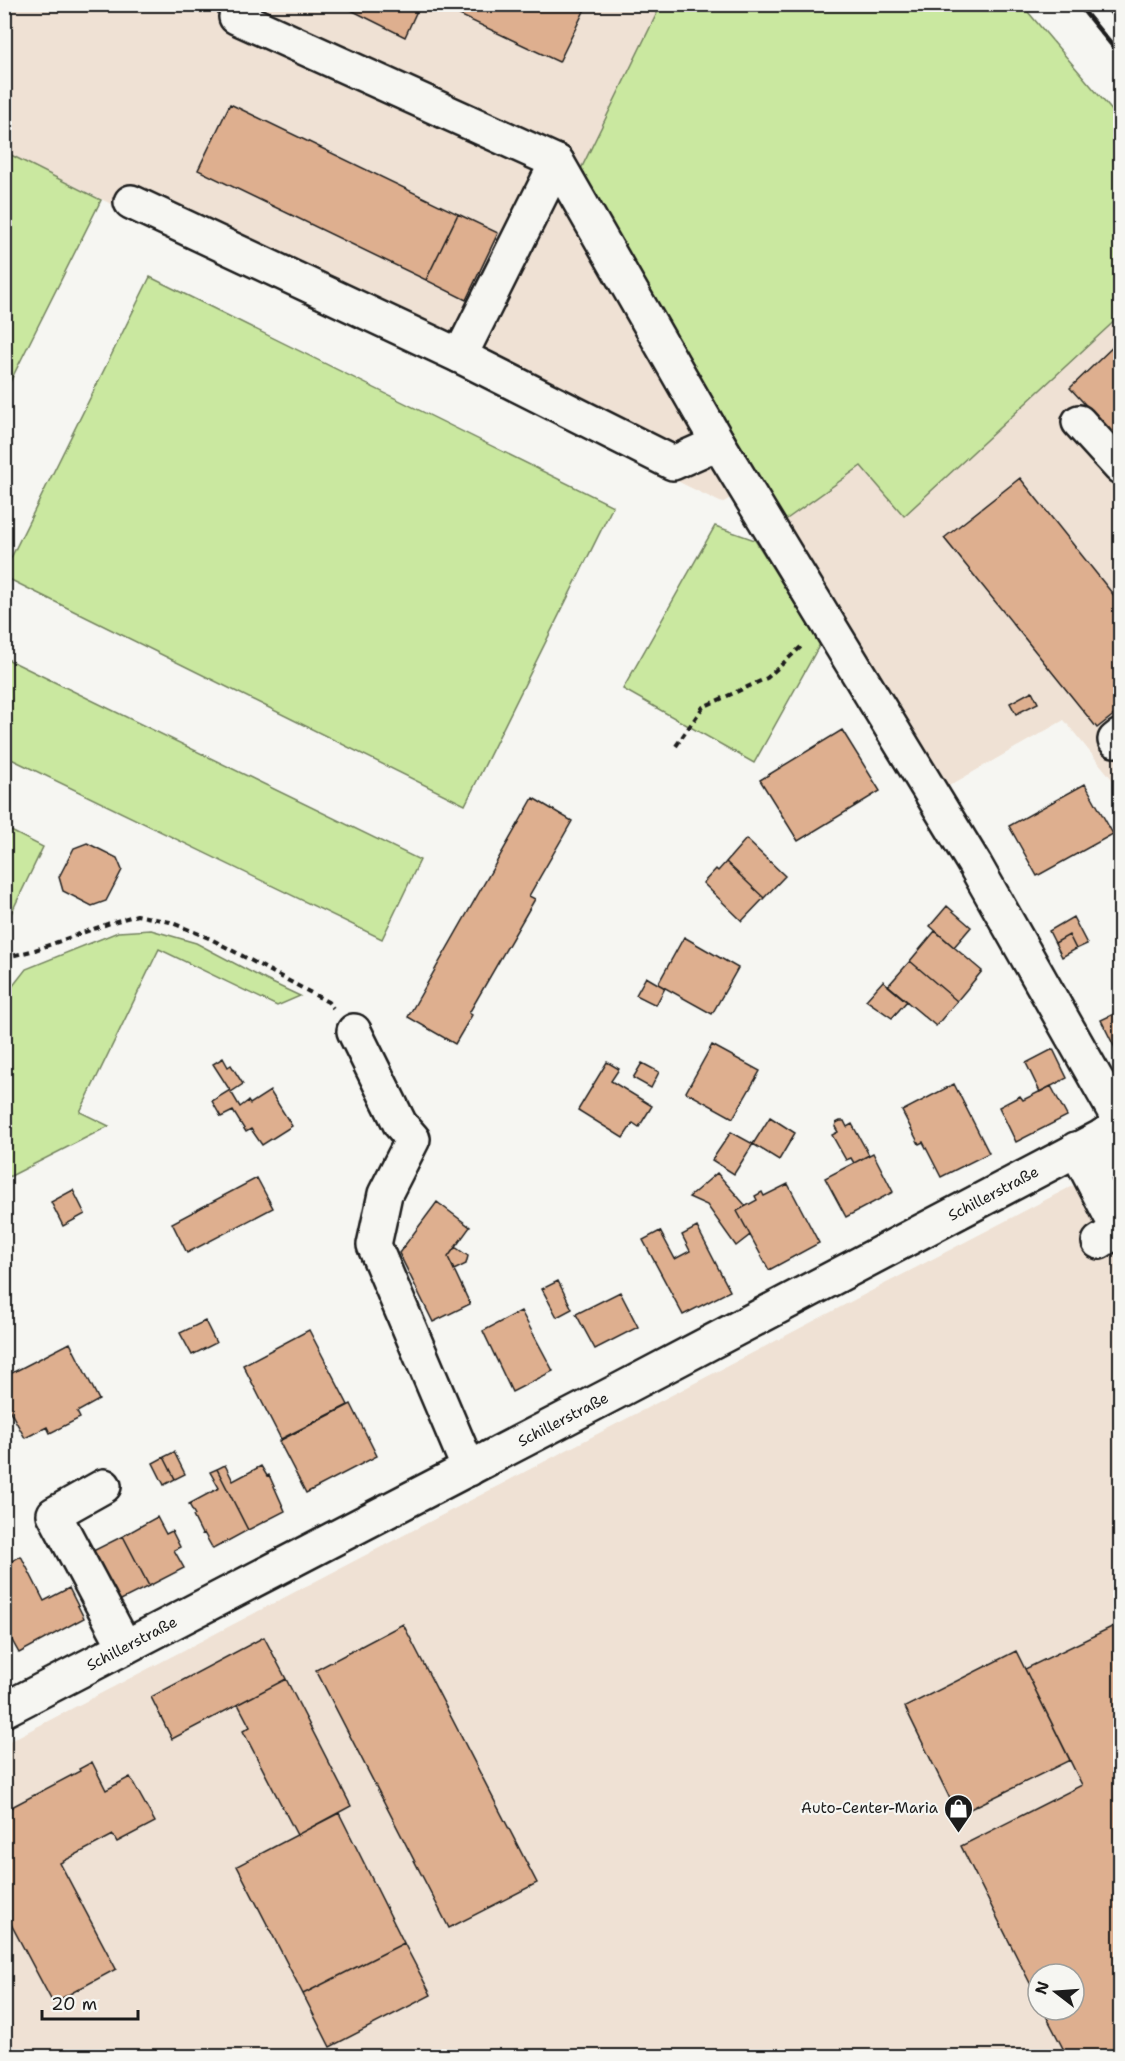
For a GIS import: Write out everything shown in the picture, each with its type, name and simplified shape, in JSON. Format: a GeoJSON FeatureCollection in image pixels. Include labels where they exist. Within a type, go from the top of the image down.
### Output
{"type":"FeatureCollection","features":[{"type":"Feature","properties":{"kind":"street"},"geometry":{"type":"LineString","coordinates":[[236,17],[557,162],[718,443],[975,865],[1115,1128],[1120,1166]]}},
{"type":"Feature","properties":{"kind":"street"},"geometry":{"type":"LineString","coordinates":[[460,356],[557,162]]}},
{"type":"Feature","properties":{"kind":"street"},"geometry":{"type":"LineString","coordinates":[[131,202],[460,356],[673,463],[718,443]]}},
{"type":"Feature","properties":{"kind":"street"},"geometry":{"type":"LineString","coordinates":[[1079,422],[1120,467]]}},
{"type":"Feature","properties":{"kind":"street"},"geometry":{"type":"LineString","coordinates":[[354,1031],[400,1124],[413,1139],[385,1194],[374,1245],[469,1469]]}},
{"type":"Feature","properties":{"kind":"street","name":"Schillerstraße"},"geometry":{"type":"LineString","coordinates":[[4,1710],[469,1469],[1115,1128]]}},
{"type":"Feature","properties":{"kind":"street"},"geometry":{"type":"LineString","coordinates":[[1076,1149],[1113,1220],[1113,1233],[1099,1242]]}},
{"type":"Feature","properties":{"kind":"street"},"geometry":{"type":"LineString","coordinates":[[104,1486],[54,1514],[125,1647]]}},
{"type":"Feature","properties":{"kind":"path"},"geometry":{"type":"LineString","coordinates":[[676,746],[703,707],[767,678],[828,622]]}},
{"type":"Feature","properties":{"kind":"path"},"geometry":{"type":"LineString","coordinates":[[4,958],[35,950],[137,915],[170,922],[211,939],[328,1002],[354,1031]]}},
{"type":"Feature","properties":{"kind":"shaded area"},"geometry":{"type":"Polygon","coordinates":[[[4,5],[661,5],[581,169],[759,481],[722,503],[5,152],[4,5]]]}},
{"type":"Feature","properties":{"kind":"shaded area"},"geometry":{"type":"Polygon","coordinates":[[[1120,316],[1120,789],[1064,720],[947,787],[784,521],[861,466],[904,516],[1120,316]]]}},
{"type":"Feature","properties":{"kind":"shaded area"},"geometry":{"type":"Polygon","coordinates":[[[1120,1161],[1120,2056],[5,2056],[4,1744],[1120,1161]]]}},
{"type":"Feature","properties":{"kind":"green space"},"geometry":{"type":"Polygon","coordinates":[[[661,5],[1022,5],[1120,120],[1120,316],[904,516],[861,466],[784,521],[581,169],[661,5]]]}},
{"type":"Feature","properties":{"kind":"green space"},"geometry":{"type":"Polygon","coordinates":[[[5,152],[101,200],[5,392],[5,152]]]}},
{"type":"Feature","properties":{"kind":"green space"},"geometry":{"type":"Polygon","coordinates":[[[150,277],[613,506],[465,805],[5,577],[5,570],[150,277]]]}},
{"type":"Feature","properties":{"kind":"green space"},"geometry":{"type":"Polygon","coordinates":[[[715,526],[755,540],[820,644],[754,763],[623,689],[715,526]]]}},
{"type":"Feature","properties":{"kind":"green space"},"geometry":{"type":"Polygon","coordinates":[[[5,658],[420,860],[382,939],[5,756],[5,658]]]}},
{"type":"Feature","properties":{"kind":"green space"},"geometry":{"type":"Polygon","coordinates":[[[5,828],[43,847],[4,926],[5,828]]]}},
{"type":"Feature","properties":{"kind":"green space"},"geometry":{"type":"Polygon","coordinates":[[[151,930],[196,943],[300,996],[277,1006],[159,949],[80,1112],[109,1126],[5,1179],[5,996],[26,969],[118,932],[151,930]]]}},
{"type":"Feature","properties":{"kind":"building"},"geometry":{"type":"Polygon","coordinates":[[[339,4],[420,4],[405,37],[339,4]]]}},
{"type":"Feature","properties":{"kind":"building"},"geometry":{"type":"Polygon","coordinates":[[[454,4],[576,4],[585,9],[559,62],[451,11],[454,4]]]}},
{"type":"Feature","properties":{"kind":"building"},"geometry":{"type":"Polygon","coordinates":[[[230,104],[458,214],[426,280],[198,170],[230,104]]]}},
{"type":"Feature","properties":{"kind":"building"},"geometry":{"type":"Polygon","coordinates":[[[458,214],[498,233],[466,300],[426,280],[458,214]]]}},
{"type":"Feature","properties":{"kind":"building"},"geometry":{"type":"Polygon","coordinates":[[[1120,340],[1120,442],[1070,388],[1120,340]]]}},
{"type":"Feature","properties":{"kind":"building"},"geometry":{"type":"Polygon","coordinates":[[[1020,478],[1120,603],[1120,710],[1097,728],[944,538],[1020,478]]]}},
{"type":"Feature","properties":{"kind":"building"},"geometry":{"type":"Polygon","coordinates":[[[1032,691],[1038,703],[1016,714],[1010,703],[1032,691]]]}},
{"type":"Feature","properties":{"kind":"building"},"geometry":{"type":"Polygon","coordinates":[[[842,730],[880,791],[798,841],[760,780],[842,730]]]}},
{"type":"Feature","properties":{"kind":"building"},"geometry":{"type":"Polygon","coordinates":[[[1085,784],[1113,834],[1037,876],[1009,826],[1085,784]]]}},
{"type":"Feature","properties":{"kind":"building"},"geometry":{"type":"Polygon","coordinates":[[[533,798],[572,821],[529,896],[535,899],[469,1013],[472,1015],[455,1044],[408,1017],[533,798]]]}},
{"type":"Feature","properties":{"kind":"building"},"geometry":{"type":"Polygon","coordinates":[[[746,839],[785,876],[764,898],[726,862],[746,839]]]}},
{"type":"Feature","properties":{"kind":"building"},"geometry":{"type":"Polygon","coordinates":[[[87,843],[117,858],[122,870],[106,901],[92,906],[63,891],[59,877],[74,848],[87,843]]]}},
{"type":"Feature","properties":{"kind":"building"},"geometry":{"type":"Polygon","coordinates":[[[726,862],[764,898],[742,921],[703,883],[726,862]]]}},
{"type":"Feature","properties":{"kind":"building"},"geometry":{"type":"Polygon","coordinates":[[[947,906],[971,927],[954,947],[930,926],[947,906]]]}},
{"type":"Feature","properties":{"kind":"building"},"geometry":{"type":"Polygon","coordinates":[[[1073,917],[1087,944],[1076,949],[1069,935],[1055,943],[1049,931],[1073,917]]]}},
{"type":"Feature","properties":{"kind":"building"},"geometry":{"type":"Polygon","coordinates":[[[935,931],[982,971],[957,1001],[910,961],[935,931]]]}},
{"type":"Feature","properties":{"kind":"building"},"geometry":{"type":"Polygon","coordinates":[[[1069,935],[1076,949],[1062,957],[1055,943],[1069,935]]]}},
{"type":"Feature","properties":{"kind":"building"},"geometry":{"type":"Polygon","coordinates":[[[684,937],[738,968],[712,1014],[658,984],[684,937]]]}},
{"type":"Feature","properties":{"kind":"building"},"geometry":{"type":"Polygon","coordinates":[[[910,961],[957,1001],[936,1026],[888,986],[910,961]]]}},
{"type":"Feature","properties":{"kind":"building"},"geometry":{"type":"Polygon","coordinates":[[[646,977],[665,988],[656,1005],[636,995],[646,977]]]}},
{"type":"Feature","properties":{"kind":"building"},"geometry":{"type":"Polygon","coordinates":[[[883,981],[907,1001],[892,1018],[866,1000],[883,981]]]}},
{"type":"Feature","properties":{"kind":"building"},"geometry":{"type":"Polygon","coordinates":[[[1120,1011],[1120,1058],[1101,1020],[1120,1011]]]}},
{"type":"Feature","properties":{"kind":"building"},"geometry":{"type":"Polygon","coordinates":[[[712,1045],[760,1071],[733,1118],[686,1092],[712,1045]]]}},
{"type":"Feature","properties":{"kind":"building"},"geometry":{"type":"Polygon","coordinates":[[[1053,1049],[1067,1078],[1040,1092],[1026,1063],[1053,1049]]]}},
{"type":"Feature","properties":{"kind":"building"},"geometry":{"type":"Polygon","coordinates":[[[223,1058],[228,1067],[231,1065],[243,1084],[231,1092],[213,1064],[223,1058]]]}},
{"type":"Feature","properties":{"kind":"building"},"geometry":{"type":"Polygon","coordinates":[[[607,1062],[619,1069],[611,1081],[652,1106],[639,1127],[633,1123],[623,1138],[578,1110],[607,1062]]]}},
{"type":"Feature","properties":{"kind":"building"},"geometry":{"type":"Polygon","coordinates":[[[642,1063],[659,1072],[651,1088],[633,1078],[642,1063]]]}},
{"type":"Feature","properties":{"kind":"building"},"geometry":{"type":"Polygon","coordinates":[[[954,1084],[989,1153],[941,1177],[923,1142],[919,1144],[902,1111],[954,1084]]]}},
{"type":"Feature","properties":{"kind":"building"},"geometry":{"type":"Polygon","coordinates":[[[1051,1086],[1067,1116],[1016,1142],[999,1107],[1020,1096],[1023,1100],[1051,1086]]]}},
{"type":"Feature","properties":{"kind":"building"},"geometry":{"type":"Polygon","coordinates":[[[230,1090],[240,1107],[248,1101],[250,1104],[270,1091],[292,1126],[262,1145],[251,1129],[246,1132],[233,1111],[221,1117],[212,1101],[230,1090]]]}},
{"type":"Feature","properties":{"kind":"building"},"geometry":{"type":"Polygon","coordinates":[[[770,1117],[795,1133],[779,1160],[753,1144],[770,1117]]]}},
{"type":"Feature","properties":{"kind":"building"},"geometry":{"type":"Polygon","coordinates":[[[840,1121],[844,1121],[847,1127],[852,1124],[869,1155],[854,1163],[851,1158],[846,1160],[832,1135],[838,1132],[835,1127],[840,1121]]]}},
{"type":"Feature","properties":{"kind":"building"},"geometry":{"type":"Polygon","coordinates":[[[731,1132],[753,1144],[734,1174],[712,1160],[731,1132]]]}},
{"type":"Feature","properties":{"kind":"building"},"geometry":{"type":"Polygon","coordinates":[[[873,1153],[893,1192],[846,1217],[825,1178],[873,1153]]]}},
{"type":"Feature","properties":{"kind":"building"},"geometry":{"type":"Polygon","coordinates":[[[717,1173],[746,1206],[737,1211],[750,1235],[736,1246],[707,1205],[689,1197],[717,1173]]]}},
{"type":"Feature","properties":{"kind":"building"},"geometry":{"type":"Polygon","coordinates":[[[257,1178],[273,1208],[187,1253],[172,1223],[257,1178]]]}},
{"type":"Feature","properties":{"kind":"building"},"geometry":{"type":"Polygon","coordinates":[[[788,1184],[819,1243],[769,1270],[737,1211],[757,1200],[755,1196],[762,1192],[764,1196],[788,1184]]]}},
{"type":"Feature","properties":{"kind":"building"},"geometry":{"type":"Polygon","coordinates":[[[73,1190],[85,1214],[63,1226],[51,1202],[73,1190]]]}},
{"type":"Feature","properties":{"kind":"building"},"geometry":{"type":"Polygon","coordinates":[[[437,1202],[470,1227],[448,1257],[470,1304],[433,1322],[399,1253],[437,1202]]]}},
{"type":"Feature","properties":{"kind":"building"},"geometry":{"type":"Polygon","coordinates":[[[697,1227],[730,1291],[683,1315],[643,1240],[660,1231],[675,1259],[690,1251],[682,1235],[697,1227]]]}},
{"type":"Feature","properties":{"kind":"building"},"geometry":{"type":"Polygon","coordinates":[[[455,1247],[468,1256],[466,1264],[454,1270],[448,1257],[455,1247]]]}},
{"type":"Feature","properties":{"kind":"building"},"geometry":{"type":"Polygon","coordinates":[[[558,1281],[572,1309],[557,1317],[542,1289],[558,1281]]]}},
{"type":"Feature","properties":{"kind":"building"},"geometry":{"type":"Polygon","coordinates":[[[620,1292],[638,1327],[595,1349],[576,1314],[620,1292]]]}},
{"type":"Feature","properties":{"kind":"building"},"geometry":{"type":"Polygon","coordinates":[[[521,1311],[553,1371],[512,1392],[483,1331],[521,1311]]]}},
{"type":"Feature","properties":{"kind":"building"},"geometry":{"type":"Polygon","coordinates":[[[205,1321],[216,1343],[192,1355],[180,1333],[205,1321]]]}},
{"type":"Feature","properties":{"kind":"building"},"geometry":{"type":"Polygon","coordinates":[[[309,1330],[348,1405],[281,1439],[243,1365],[309,1330]]]}},
{"type":"Feature","properties":{"kind":"building"},"geometry":{"type":"Polygon","coordinates":[[[70,1343],[99,1400],[77,1412],[80,1418],[50,1433],[47,1427],[25,1438],[4,1400],[4,1377],[70,1343]]]}},
{"type":"Feature","properties":{"kind":"building"},"geometry":{"type":"Polygon","coordinates":[[[351,1404],[377,1456],[306,1493],[279,1441],[351,1404]]]}},
{"type":"Feature","properties":{"kind":"building"},"geometry":{"type":"Polygon","coordinates":[[[174,1452],[185,1474],[175,1479],[164,1457],[174,1452]]]}},
{"type":"Feature","properties":{"kind":"building"},"geometry":{"type":"Polygon","coordinates":[[[164,1457],[175,1479],[164,1485],[153,1463],[164,1457]]]}},
{"type":"Feature","properties":{"kind":"building"},"geometry":{"type":"Polygon","coordinates":[[[225,1465],[233,1481],[261,1466],[267,1476],[269,1475],[285,1511],[248,1530],[217,1469],[225,1465]]]}},
{"type":"Feature","properties":{"kind":"building"},"geometry":{"type":"Polygon","coordinates":[[[217,1469],[248,1530],[213,1549],[204,1533],[202,1534],[189,1504],[219,1488],[210,1472],[217,1469]]]}},
{"type":"Feature","properties":{"kind":"building"},"geometry":{"type":"Polygon","coordinates":[[[157,1517],[166,1534],[172,1531],[180,1547],[174,1550],[184,1568],[149,1586],[123,1536],[157,1517]]]}},
{"type":"Feature","properties":{"kind":"building"},"geometry":{"type":"Polygon","coordinates":[[[123,1536],[149,1586],[115,1603],[89,1553],[123,1536]]]}},
{"type":"Feature","properties":{"kind":"building"},"geometry":{"type":"Polygon","coordinates":[[[21,1556],[44,1601],[69,1588],[84,1618],[19,1653],[4,1626],[4,1565],[21,1556]]]}},
{"type":"Feature","properties":{"kind":"building"},"geometry":{"type":"Polygon","coordinates":[[[1120,1623],[1120,2056],[1067,2056],[1049,2022],[1086,2022],[1086,1962],[1026,1962],[1026,1975],[961,1846],[1082,1785],[1025,1669],[1120,1623]]]}},
{"type":"Feature","properties":{"kind":"building"},"geometry":{"type":"Polygon","coordinates":[[[403,1624],[537,1883],[449,1928],[316,1670],[403,1624]]]}},
{"type":"Feature","properties":{"kind":"building"},"geometry":{"type":"Polygon","coordinates":[[[264,1637],[286,1679],[172,1739],[151,1697],[264,1637]]]}},
{"type":"Feature","properties":{"kind":"building"},"geometry":{"type":"Polygon","coordinates":[[[1016,1651],[1070,1760],[958,1815],[905,1707],[1016,1651]]]}},
{"type":"Feature","properties":{"kind":"building"},"geometry":{"type":"Polygon","coordinates":[[[286,1679],[351,1806],[297,1835],[243,1731],[250,1727],[238,1704],[286,1679]]]}},
{"type":"Feature","properties":{"kind":"building"},"geometry":{"type":"Polygon","coordinates":[[[92,1762],[106,1790],[130,1777],[155,1822],[117,1842],[113,1835],[60,1863],[116,1969],[53,2003],[4,1911],[4,1811],[80,1771],[79,1769],[92,1762]]]}},
{"type":"Feature","properties":{"kind":"building"},"geometry":{"type":"Polygon","coordinates":[[[339,1813],[404,1943],[303,1994],[237,1866],[339,1813]]]}},
{"type":"Feature","properties":{"kind":"building"},"geometry":{"type":"Polygon","coordinates":[[[404,1943],[431,1995],[330,2047],[303,1994],[404,1943]]]}},
{"type":"Feature","properties":{"kind":"railway"},"geometry":{"type":"LineString","coordinates":[[1078,4],[1120,55]]}},
{"type":"Feature","properties":{"kind":"railway"},"geometry":{"type":"LineString","coordinates":[[1104,4],[1120,23]]}},
{"type":"Feature","properties":{"kind":"place","name":"Auto-Center-Maria"},"geometry":{"type":"Point","coordinates":[959,1834]}}]}
